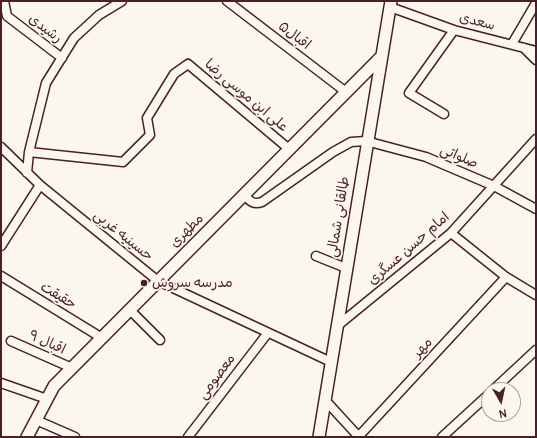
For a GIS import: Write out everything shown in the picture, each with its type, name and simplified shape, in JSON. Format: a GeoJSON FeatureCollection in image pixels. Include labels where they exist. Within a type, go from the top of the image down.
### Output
{"type":"FeatureCollection","features":[{"type":"Feature","properties":{"kind":"street","name":"رشیدی"},"geometry":{"type":"LineString","coordinates":[[4,1],[7,16],[62,58]]}},
{"type":"Feature","properties":{"kind":"street"},"geometry":{"type":"LineString","coordinates":[[27,173],[29,152],[46,83],[74,38],[99,15],[122,1]]}},
{"type":"Feature","properties":{"kind":"street","name":"اقبال۵"},"geometry":{"type":"LineString","coordinates":[[227,1],[346,92]]}},
{"type":"Feature","properties":{"kind":"street"},"geometry":{"type":"LineString","coordinates":[[512,44],[536,2]]}},
{"type":"Feature","properties":{"kind":"street","name":"سعدی"},"geometry":{"type":"LineString","coordinates":[[390,4],[454,30],[536,51]]}},
{"type":"Feature","properties":{"kind":"street","name":"طالقانی شمالی"},"geometry":{"type":"LineString","coordinates":[[319,437],[366,141],[390,4]]}},
{"type":"Feature","properties":{"kind":"street"},"geometry":{"type":"LineString","coordinates":[[444,114],[409,93],[454,30]]}},
{"type":"Feature","properties":{"kind":"street"},"geometry":{"type":"LineString","coordinates":[[523,47],[536,60]]}},
{"type":"Feature","properties":{"kind":"street","name":"مطهری"},"geometry":{"type":"LineString","coordinates":[[27,437],[54,386],[382,56]]}},
{"type":"Feature","properties":{"kind":"street","name":"علی ابن موسی رضا"},"geometry":{"type":"LineString","coordinates":[[29,152],[123,162],[150,135],[147,118],[174,74],[188,64],[289,149]]}},
{"type":"Feature","properties":{"kind":"street","name":"امام حسن عسگری"},"geometry":{"type":"LineString","coordinates":[[336,328],[451,233],[536,139]]}},
{"type":"Feature","properties":{"kind":"street"},"geometry":{"type":"LineString","coordinates":[[244,194],[256,204],[262,202],[333,152],[351,142],[366,141]]}},
{"type":"Feature","properties":{"kind":"street","name":"صلواتی"},"geometry":{"type":"LineString","coordinates":[[366,141],[426,157],[494,186],[536,210]]}},
{"type":"Feature","properties":{"kind":"street","name":"حسینیه غربی"},"geometry":{"type":"LineString","coordinates":[[1,147],[27,173],[158,281],[267,334],[331,362]]}},
{"type":"Feature","properties":{"kind":"street"},"geometry":{"type":"LineString","coordinates":[[1,246],[40,184]]}},
{"type":"Feature","properties":{"kind":"street"},"geometry":{"type":"LineString","coordinates":[[451,233],[506,277],[536,295]]}},
{"type":"Feature","properties":{"kind":"street"},"geometry":{"type":"LineString","coordinates":[[316,256],[346,268]]}},
{"type":"Feature","properties":{"kind":"street","name":"حقیقت"},"geometry":{"type":"LineString","coordinates":[[1,276],[102,338]]}},
{"type":"Feature","properties":{"kind":"street","name":"مهر"},"geometry":{"type":"LineString","coordinates":[[359,436],[506,277]]}},
{"type":"Feature","properties":{"kind":"street"},"geometry":{"type":"LineString","coordinates":[[130,310],[160,340]]}},
{"type":"Feature","properties":{"kind":"street","name":"معصومی"},"geometry":{"type":"LineString","coordinates":[[188,437],[267,334]]}},
{"type":"Feature","properties":{"kind":"street","name":"اقبال ۹"},"geometry":{"type":"LineString","coordinates":[[11,341],[72,368]]}},
{"type":"Feature","properties":{"kind":"street"},"geometry":{"type":"LineString","coordinates":[[502,382],[536,350]]}},
{"type":"Feature","properties":{"kind":"street"},"geometry":{"type":"LineString","coordinates":[[1,383],[48,399]]}},
{"type":"Feature","properties":{"kind":"street"},"geometry":{"type":"LineString","coordinates":[[325,400],[359,436]]}},
{"type":"Feature","properties":{"kind":"street"},"geometry":{"type":"LineString","coordinates":[[442,437],[481,401]]}},
{"type":"Feature","properties":{"kind":"street"},"geometry":{"type":"LineString","coordinates":[[36,420],[75,437]]}},
{"type":"Feature","properties":{"kind":"place","name":"مدرسه سروش"},"geometry":{"type":"Point","coordinates":[144,283]}}]}
